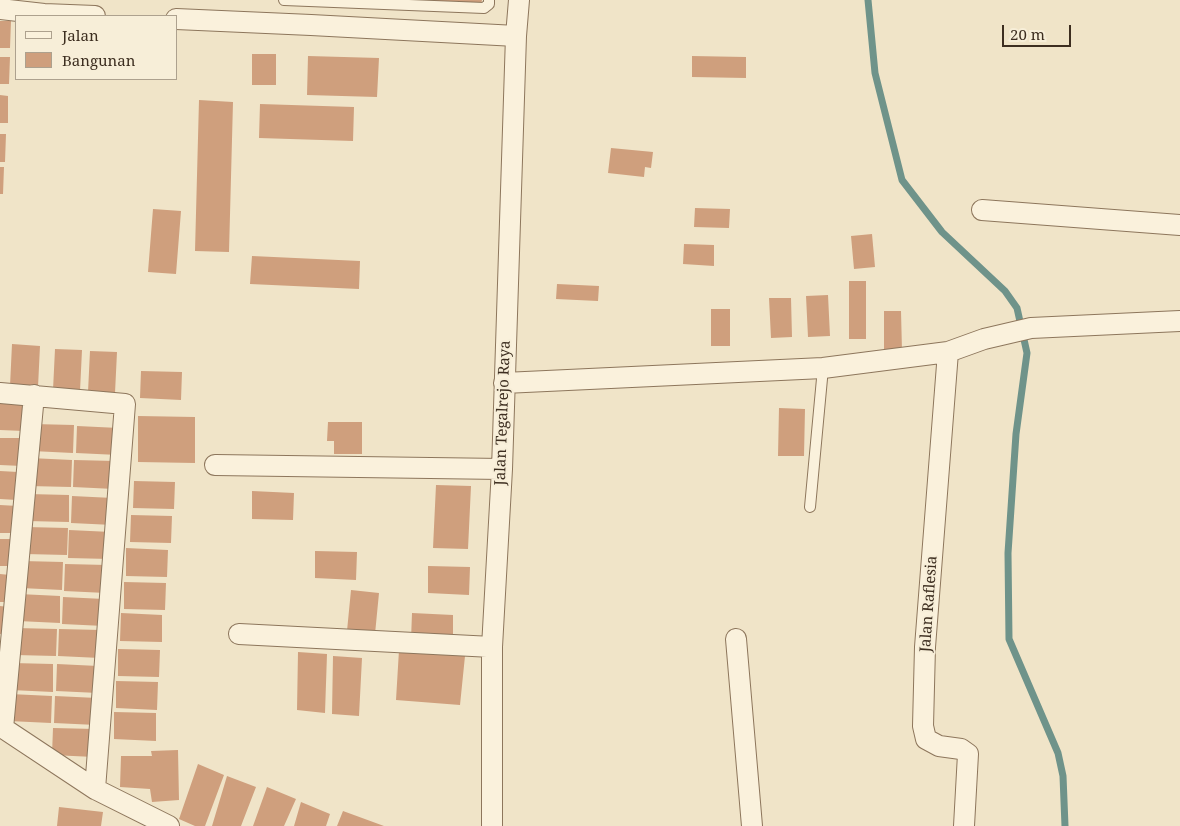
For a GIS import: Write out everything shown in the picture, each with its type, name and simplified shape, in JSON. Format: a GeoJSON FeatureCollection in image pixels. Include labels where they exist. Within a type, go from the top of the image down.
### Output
{"type":"FeatureCollection","features":[{"type":"Feature","properties":{"kind":"street","name":"Jalan Tegalrejo Raya"},"geometry":{"type":"LineString","coordinates":[[492,826],[492,647],[502,469],[516,36],[519,0]]}},
{"type":"Feature","properties":{"kind":"street"},"geometry":{"type":"LineString","coordinates":[[0,9],[70,15]]}},
{"type":"Feature","properties":{"kind":"street"},"geometry":{"type":"LineString","coordinates":[[178,19],[516,36]]}},
{"type":"Feature","properties":{"kind":"street"},"geometry":{"type":"LineString","coordinates":[[982,210],[1180,225]]}},
{"type":"Feature","properties":{"kind":"street"},"geometry":{"type":"LineString","coordinates":[[504,383],[822,368],[948,352],[984,339],[1021,330],[1180,321]]}},
{"type":"Feature","properties":{"kind":"street","name":"Jalan Raflesia"},"geometry":{"type":"LineString","coordinates":[[948,352],[925,647],[924,726],[926,739],[939,746],[960,749],[968,754],[964,826]]}},
{"type":"Feature","properties":{"kind":"street"},"geometry":{"type":"LineString","coordinates":[[0,393],[122,403],[126,407],[95,789]]}},
{"type":"Feature","properties":{"kind":"street"},"geometry":{"type":"LineString","coordinates":[[34,395],[1,727],[95,789],[169,826]]}},
{"type":"Feature","properties":{"kind":"street"},"geometry":{"type":"LineString","coordinates":[[215,465],[502,469]]}},
{"type":"Feature","properties":{"kind":"street"},"geometry":{"type":"LineString","coordinates":[[239,634],[492,647]]}},
{"type":"Feature","properties":{"kind":"street"},"geometry":{"type":"LineString","coordinates":[[736,640],[752,826]]}},
{"type":"Feature","properties":{"kind":"lane"},"geometry":{"type":"LineString","coordinates":[[284,0],[484,8],[489,4],[489,0]]}},
{"type":"Feature","properties":{"kind":"lane"},"geometry":{"type":"LineString","coordinates":[[810,507],[822,368]]}},
{"type":"Feature","properties":{"kind":"building"},"geometry":{"type":"Polygon","coordinates":[[[429,0],[482,0],[481,5],[429,0]]]}},
{"type":"Feature","properties":{"kind":"building"},"geometry":{"type":"Polygon","coordinates":[[[0,21],[11,21],[10,48],[0,48],[0,21]]]}},
{"type":"Feature","properties":{"kind":"building"},"geometry":{"type":"Polygon","coordinates":[[[252,54],[276,54],[276,85],[252,85],[252,54]]]}},
{"type":"Feature","properties":{"kind":"building"},"geometry":{"type":"Polygon","coordinates":[[[308,56],[379,58],[377,97],[307,95],[308,56]]]}},
{"type":"Feature","properties":{"kind":"building"},"geometry":{"type":"Polygon","coordinates":[[[692,56],[746,57],[746,78],[692,77],[692,56]]]}},
{"type":"Feature","properties":{"kind":"building"},"geometry":{"type":"Polygon","coordinates":[[[0,57],[10,57],[9,84],[0,84],[0,57]]]}},
{"type":"Feature","properties":{"kind":"building"},"geometry":{"type":"Polygon","coordinates":[[[0,95],[8,96],[8,123],[0,123],[0,95]]]}},
{"type":"Feature","properties":{"kind":"building"},"geometry":{"type":"Polygon","coordinates":[[[199,100],[233,102],[229,252],[195,251],[199,100]]]}},
{"type":"Feature","properties":{"kind":"building"},"geometry":{"type":"Polygon","coordinates":[[[260,104],[354,107],[353,141],[259,138],[260,104]]]}},
{"type":"Feature","properties":{"kind":"building"},"geometry":{"type":"Polygon","coordinates":[[[0,134],[6,134],[5,162],[0,162],[0,134]]]}},
{"type":"Feature","properties":{"kind":"building"},"geometry":{"type":"Polygon","coordinates":[[[611,148],[653,152],[651,168],[645,167],[644,177],[608,173],[611,148]]]}},
{"type":"Feature","properties":{"kind":"building"},"geometry":{"type":"Polygon","coordinates":[[[0,167],[4,167],[3,194],[0,194],[0,167]]]}},
{"type":"Feature","properties":{"kind":"building"},"geometry":{"type":"Polygon","coordinates":[[[695,208],[730,209],[729,228],[694,227],[695,208]]]}},
{"type":"Feature","properties":{"kind":"building"},"geometry":{"type":"Polygon","coordinates":[[[153,209],[181,211],[176,274],[148,272],[153,209]]]}},
{"type":"Feature","properties":{"kind":"building"},"geometry":{"type":"Polygon","coordinates":[[[872,234],[875,267],[854,269],[851,236],[872,234]]]}},
{"type":"Feature","properties":{"kind":"building"},"geometry":{"type":"Polygon","coordinates":[[[684,244],[714,245],[714,266],[683,264],[684,244]]]}},
{"type":"Feature","properties":{"kind":"building"},"geometry":{"type":"Polygon","coordinates":[[[252,256],[360,261],[359,289],[250,284],[252,256]]]}},
{"type":"Feature","properties":{"kind":"building"},"geometry":{"type":"Polygon","coordinates":[[[849,281],[866,281],[866,339],[849,339],[849,281]]]}},
{"type":"Feature","properties":{"kind":"building"},"geometry":{"type":"Polygon","coordinates":[[[557,284],[599,286],[598,301],[556,299],[557,284]]]}},
{"type":"Feature","properties":{"kind":"building"},"geometry":{"type":"Polygon","coordinates":[[[828,295],[830,336],[808,337],[806,296],[828,295]]]}},
{"type":"Feature","properties":{"kind":"building"},"geometry":{"type":"Polygon","coordinates":[[[769,298],[791,298],[792,337],[771,338],[769,298]]]}},
{"type":"Feature","properties":{"kind":"building"},"geometry":{"type":"Polygon","coordinates":[[[711,309],[730,309],[730,346],[711,346],[711,309]]]}},
{"type":"Feature","properties":{"kind":"building"},"geometry":{"type":"Polygon","coordinates":[[[884,311],[901,311],[902,351],[884,351],[884,311]]]}},
{"type":"Feature","properties":{"kind":"building"},"geometry":{"type":"Polygon","coordinates":[[[12,344],[40,346],[38,387],[10,386],[12,344]]]}},
{"type":"Feature","properties":{"kind":"building"},"geometry":{"type":"Polygon","coordinates":[[[55,349],[82,350],[80,391],[53,390],[55,349]]]}},
{"type":"Feature","properties":{"kind":"building"},"geometry":{"type":"Polygon","coordinates":[[[90,351],[117,352],[115,393],[88,392],[90,351]]]}},
{"type":"Feature","properties":{"kind":"building"},"geometry":{"type":"Polygon","coordinates":[[[141,371],[182,372],[181,400],[140,398],[141,371]]]}},
{"type":"Feature","properties":{"kind":"building"},"geometry":{"type":"Polygon","coordinates":[[[0,403],[24,404],[24,431],[0,430],[0,403]]]}},
{"type":"Feature","properties":{"kind":"building"},"geometry":{"type":"Polygon","coordinates":[[[779,408],[805,409],[804,456],[778,456],[779,408]]]}},
{"type":"Feature","properties":{"kind":"building"},"geometry":{"type":"Polygon","coordinates":[[[138,416],[195,417],[195,463],[138,462],[138,416]]]}},
{"type":"Feature","properties":{"kind":"building"},"geometry":{"type":"Polygon","coordinates":[[[328,422],[362,422],[362,454],[334,454],[334,441],[327,441],[328,422]]]}},
{"type":"Feature","properties":{"kind":"building"},"geometry":{"type":"Polygon","coordinates":[[[33,424],[74,425],[73,453],[32,451],[33,424]]]}},
{"type":"Feature","properties":{"kind":"building"},"geometry":{"type":"Polygon","coordinates":[[[77,426],[119,428],[118,455],[76,453],[77,426]]]}},
{"type":"Feature","properties":{"kind":"building"},"geometry":{"type":"Polygon","coordinates":[[[0,438],[22,438],[22,466],[0,465],[0,438]]]}},
{"type":"Feature","properties":{"kind":"building"},"geometry":{"type":"Polygon","coordinates":[[[30,458],[72,460],[71,487],[29,486],[30,458]]]}},
{"type":"Feature","properties":{"kind":"building"},"geometry":{"type":"Polygon","coordinates":[[[74,460],[115,461],[114,489],[73,487],[74,460]]]}},
{"type":"Feature","properties":{"kind":"building"},"geometry":{"type":"Polygon","coordinates":[[[0,471],[18,472],[17,500],[0,499],[0,471]]]}},
{"type":"Feature","properties":{"kind":"building"},"geometry":{"type":"Polygon","coordinates":[[[134,481],[175,482],[174,509],[133,508],[134,481]]]}},
{"type":"Feature","properties":{"kind":"building"},"geometry":{"type":"Polygon","coordinates":[[[436,485],[471,486],[468,549],[433,548],[436,485]]]}},
{"type":"Feature","properties":{"kind":"building"},"geometry":{"type":"Polygon","coordinates":[[[252,491],[294,493],[293,520],[252,519],[252,491]]]}},
{"type":"Feature","properties":{"kind":"building"},"geometry":{"type":"Polygon","coordinates":[[[28,494],[69,495],[69,522],[27,521],[28,494]]]}},
{"type":"Feature","properties":{"kind":"building"},"geometry":{"type":"Polygon","coordinates":[[[72,496],[113,498],[113,525],[71,523],[72,496]]]}},
{"type":"Feature","properties":{"kind":"building"},"geometry":{"type":"Polygon","coordinates":[[[0,505],[18,506],[17,533],[0,533],[0,505]]]}},
{"type":"Feature","properties":{"kind":"building"},"geometry":{"type":"Polygon","coordinates":[[[131,515],[172,516],[171,543],[130,542],[131,515]]]}},
{"type":"Feature","properties":{"kind":"building"},"geometry":{"type":"Polygon","coordinates":[[[26,527],[68,528],[67,555],[25,554],[26,527]]]}},
{"type":"Feature","properties":{"kind":"building"},"geometry":{"type":"Polygon","coordinates":[[[69,530],[111,532],[110,559],[68,558],[69,530]]]}},
{"type":"Feature","properties":{"kind":"building"},"geometry":{"type":"Polygon","coordinates":[[[0,539],[12,539],[12,566],[0,566],[0,539]]]}},
{"type":"Feature","properties":{"kind":"building"},"geometry":{"type":"Polygon","coordinates":[[[126,548],[168,550],[167,577],[126,576],[126,548]]]}},
{"type":"Feature","properties":{"kind":"building"},"geometry":{"type":"Polygon","coordinates":[[[315,551],[357,552],[356,580],[315,578],[315,551]]]}},
{"type":"Feature","properties":{"kind":"building"},"geometry":{"type":"Polygon","coordinates":[[[22,561],[63,562],[62,590],[21,588],[22,561]]]}},
{"type":"Feature","properties":{"kind":"building"},"geometry":{"type":"Polygon","coordinates":[[[65,564],[107,565],[106,593],[64,591],[65,564]]]}},
{"type":"Feature","properties":{"kind":"building"},"geometry":{"type":"Polygon","coordinates":[[[428,566],[470,567],[469,595],[428,593],[428,566]]]}},
{"type":"Feature","properties":{"kind":"building"},"geometry":{"type":"Polygon","coordinates":[[[0,574],[10,575],[9,602],[0,602],[0,574]]]}},
{"type":"Feature","properties":{"kind":"building"},"geometry":{"type":"Polygon","coordinates":[[[124,582],[166,583],[165,610],[124,609],[124,582]]]}},
{"type":"Feature","properties":{"kind":"building"},"geometry":{"type":"Polygon","coordinates":[[[351,590],[379,593],[375,634],[347,631],[351,590]]]}},
{"type":"Feature","properties":{"kind":"building"},"geometry":{"type":"Polygon","coordinates":[[[19,594],[60,596],[60,623],[18,621],[19,594]]]}},
{"type":"Feature","properties":{"kind":"building"},"geometry":{"type":"Polygon","coordinates":[[[63,597],[104,599],[104,626],[62,624],[63,597]]]}},
{"type":"Feature","properties":{"kind":"building"},"geometry":{"type":"Polygon","coordinates":[[[0,606],[9,607],[9,634],[0,634],[0,606]]]}},
{"type":"Feature","properties":{"kind":"building"},"geometry":{"type":"Polygon","coordinates":[[[121,613],[162,615],[162,642],[120,641],[121,613]]]}},
{"type":"Feature","properties":{"kind":"building"},"geometry":{"type":"Polygon","coordinates":[[[412,613],[453,615],[453,642],[411,640],[412,613]]]}},
{"type":"Feature","properties":{"kind":"building"},"geometry":{"type":"Polygon","coordinates":[[[16,628],[57,629],[56,656],[15,655],[16,628]]]}},
{"type":"Feature","properties":{"kind":"building"},"geometry":{"type":"Polygon","coordinates":[[[59,629],[101,630],[100,658],[58,656],[59,629]]]}},
{"type":"Feature","properties":{"kind":"building"},"geometry":{"type":"Polygon","coordinates":[[[118,649],[160,650],[159,677],[118,676],[118,649]]]}},
{"type":"Feature","properties":{"kind":"building"},"geometry":{"type":"Polygon","coordinates":[[[399,650],[465,656],[460,705],[396,700],[399,650]]]}},
{"type":"Feature","properties":{"kind":"building"},"geometry":{"type":"Polygon","coordinates":[[[298,652],[327,654],[325,713],[297,710],[298,652]]]}},
{"type":"Feature","properties":{"kind":"building"},"geometry":{"type":"Polygon","coordinates":[[[333,656],[362,658],[359,716],[332,714],[333,656]]]}},
{"type":"Feature","properties":{"kind":"building"},"geometry":{"type":"Polygon","coordinates":[[[12,663],[53,664],[53,692],[11,690],[12,663]]]}},
{"type":"Feature","properties":{"kind":"building"},"geometry":{"type":"Polygon","coordinates":[[[57,664],[98,666],[98,693],[56,691],[57,664]]]}},
{"type":"Feature","properties":{"kind":"building"},"geometry":{"type":"Polygon","coordinates":[[[116,681],[158,682],[157,710],[116,708],[116,681]]]}},
{"type":"Feature","properties":{"kind":"building"},"geometry":{"type":"Polygon","coordinates":[[[10,694],[52,696],[51,723],[9,721],[10,694]]]}},
{"type":"Feature","properties":{"kind":"building"},"geometry":{"type":"Polygon","coordinates":[[[55,696],[97,698],[96,725],[54,723],[55,696]]]}},
{"type":"Feature","properties":{"kind":"building"},"geometry":{"type":"Polygon","coordinates":[[[114,712],[156,713],[156,741],[114,739],[114,712]]]}},
{"type":"Feature","properties":{"kind":"building"},"geometry":{"type":"Polygon","coordinates":[[[53,728],[95,729],[94,757],[52,755],[53,728]]]}},
{"type":"Feature","properties":{"kind":"building"},"geometry":{"type":"Polygon","coordinates":[[[178,750],[179,800],[152,802],[150,789],[120,787],[121,756],[152,756],[151,751],[178,750]]]}},
{"type":"Feature","properties":{"kind":"building"},"geometry":{"type":"Polygon","coordinates":[[[198,764],[224,775],[205,826],[195,826],[179,819],[198,764]]]}},
{"type":"Feature","properties":{"kind":"building"},"geometry":{"type":"Polygon","coordinates":[[[227,776],[256,787],[241,826],[212,826],[227,776]]]}},
{"type":"Feature","properties":{"kind":"building"},"geometry":{"type":"Polygon","coordinates":[[[267,787],[296,799],[284,826],[253,826],[267,787]]]}},
{"type":"Feature","properties":{"kind":"building"},"geometry":{"type":"Polygon","coordinates":[[[301,802],[330,814],[326,826],[294,826],[301,802]]]}},
{"type":"Feature","properties":{"kind":"building"},"geometry":{"type":"Polygon","coordinates":[[[59,807],[103,812],[101,826],[57,826],[59,807]]]}},
{"type":"Feature","properties":{"kind":"building"},"geometry":{"type":"Polygon","coordinates":[[[343,811],[384,826],[337,826],[343,811]]]}},
{"type":"Feature","properties":{"kind":"waterway"},"geometry":{"type":"LineString","coordinates":[[868,0],[875,73],[902,180],[942,232],[1005,291],[1017,308],[1027,353],[1016,434],[1008,553],[1009,639],[1058,753],[1063,776],[1065,826]]}}]}
